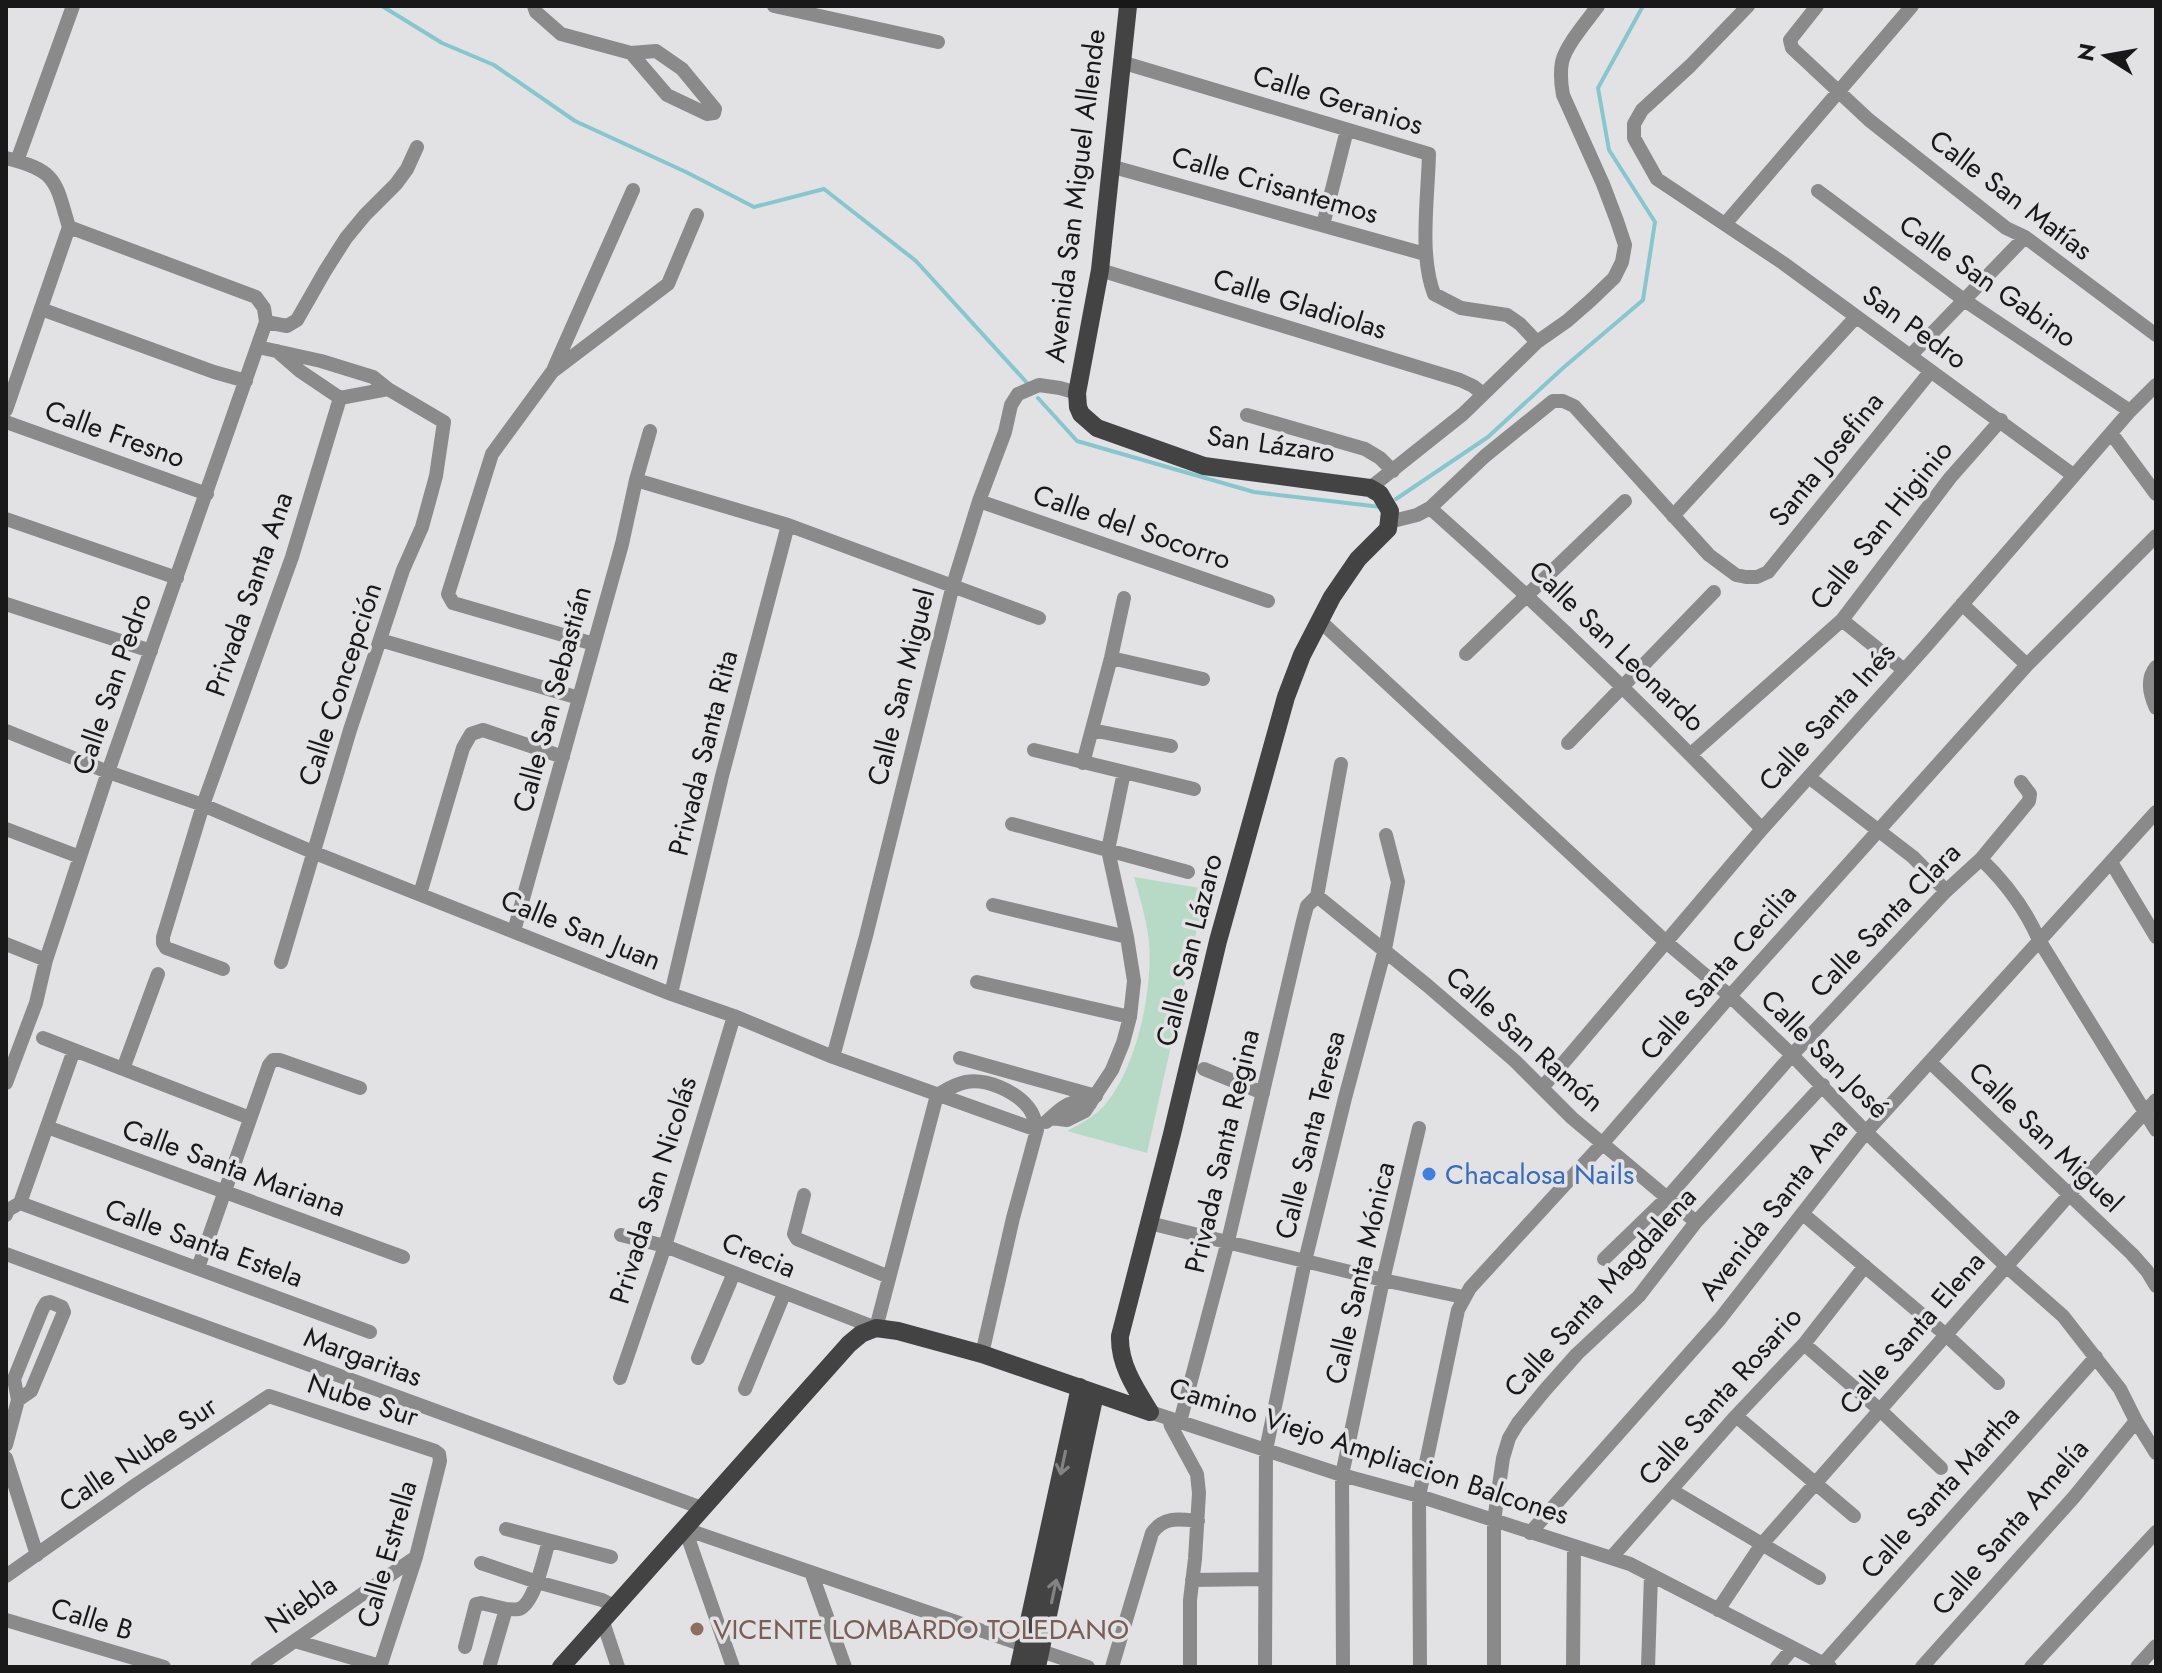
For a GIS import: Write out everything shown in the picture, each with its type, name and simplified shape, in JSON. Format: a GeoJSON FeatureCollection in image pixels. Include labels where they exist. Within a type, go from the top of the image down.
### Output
{"type":"FeatureCollection","features":[{"type":"Feature","properties":{"kind":"main road","name":"Avenida San Miguel Allende"},"geometry":{"type":"LineString","coordinates":[[1077,393],[1100,270],[1128,6]]}},
{"type":"Feature","properties":{"kind":"main road","name":"San Lázaro"},"geometry":{"type":"LineString","coordinates":[[1077,393],[1081,414],[1097,428],[1204,466],[1383,505]]}},
{"type":"Feature","properties":{"kind":"main road","name":"Calle San Lázaro"},"geometry":{"type":"LineString","coordinates":[[1150,1412],[1133,1385],[1119,1350],[1120,1336],[1218,941],[1286,697],[1302,655],[1332,597],[1358,559],[1388,529],[1383,505]]}},
{"type":"Feature","properties":{"kind":"main road","name":"Camino Viejo Ampliacion Balcones"},"geometry":{"type":"LineString","coordinates":[[876,1328],[982,1354],[1150,1412]]}},
{"type":"Feature","properties":{"kind":"main road"},"geometry":{"type":"LineString","coordinates":[[561,1667],[849,1344],[861,1334],[876,1328]]}},
{"type":"Feature","properties":{"kind":"main road"},"geometry":{"type":"LineString","coordinates":[[1019,1667],[1034,1654],[1087,1390]]}},
{"type":"Feature","properties":{"kind":"street"},"geometry":{"type":"LineString","coordinates":[[6,410],[69,227],[56,184],[47,174],[12,160],[73,6]]}},
{"type":"Feature","properties":{"kind":"street"},"geometry":{"type":"LineString","coordinates":[[534,6],[536,12],[561,34],[631,53],[656,51],[682,69],[715,109],[714,113],[707,114],[667,95],[631,53]]}},
{"type":"Feature","properties":{"kind":"street"},"geometry":{"type":"LineString","coordinates":[[774,6],[938,42]]}},
{"type":"Feature","properties":{"kind":"street"},"geometry":{"type":"LineString","coordinates":[[1598,6],[1566,51],[1561,79],[1563,95],[1617,221],[1625,245],[1622,262],[1614,278],[1590,301],[1537,342],[1463,414],[1393,471],[1383,505],[1417,515],[1430,508],[1506,438],[1553,401],[1563,401],[1574,406],[1673,516],[1856,317]]}},
{"type":"Feature","properties":{"kind":"street","name":"San Pedro"},"geometry":{"type":"LineString","coordinates":[[1748,6],[1642,110],[1634,124],[1634,138],[1657,179],[1783,263],[2073,475]]}},
{"type":"Feature","properties":{"kind":"street","name":"Calle San Matías"},"geometry":{"type":"LineString","coordinates":[[1817,6],[1790,40],[1792,48],[1869,120],[2006,228],[2025,237],[2156,335]]}},
{"type":"Feature","properties":{"kind":"street"},"geometry":{"type":"LineString","coordinates":[[1725,224],[1912,6]]}},
{"type":"Feature","properties":{"kind":"street","name":"Calle Geranios"},"geometry":{"type":"LineString","coordinates":[[1121,62],[1429,154],[1425,254],[1434,294],[1461,308],[1507,315],[1537,342]]}},
{"type":"Feature","properties":{"kind":"street"},"geometry":{"type":"LineString","coordinates":[[1323,225],[1347,130]]}},
{"type":"Feature","properties":{"kind":"street"},"geometry":{"type":"LineString","coordinates":[[69,227],[256,297],[264,308],[266,322],[287,326],[297,320],[346,238],[407,169],[417,147]]}},
{"type":"Feature","properties":{"kind":"street","name":"Calle Crisantemos"},"geometry":{"type":"LineString","coordinates":[[1110,166],[1425,254]]}},
{"type":"Feature","properties":{"kind":"street"},"geometry":{"type":"LineString","coordinates":[[594,644],[453,603],[448,594],[492,454],[552,372],[633,190]]}},
{"type":"Feature","properties":{"kind":"street","name":"Calle San Gabino"},"geometry":{"type":"LineString","coordinates":[[1818,191],[1964,300],[2130,411]]}},
{"type":"Feature","properties":{"kind":"street"},"geometry":{"type":"LineString","coordinates":[[552,372],[668,284],[697,215]]}},
{"type":"Feature","properties":{"kind":"street"},"geometry":{"type":"LineString","coordinates":[[1910,356],[2025,237]]}},
{"type":"Feature","properties":{"kind":"street","name":"Calle Gladiolas"},"geometry":{"type":"LineString","coordinates":[[1100,270],[1460,380],[1483,394]]}},
{"type":"Feature","properties":{"kind":"street"},"geometry":{"type":"LineString","coordinates":[[41,309],[246,381]]}},
{"type":"Feature","properties":{"kind":"street","name":"Calle San Pedro"},"geometry":{"type":"LineString","coordinates":[[6,1083],[13,1045],[36,1003],[46,960],[108,772],[266,322]]}},
{"type":"Feature","properties":{"kind":"street"},"geometry":{"type":"LineString","coordinates":[[258,347],[373,377],[388,389]]}},
{"type":"Feature","properties":{"kind":"street"},"geometry":{"type":"LineString","coordinates":[[275,350],[340,398],[388,389]]}},
{"type":"Feature","properties":{"kind":"street"},"geometry":{"type":"LineString","coordinates":[[321,361],[340,398]]}},
{"type":"Feature","properties":{"kind":"street","name":"Santa Josefina"},"geometry":{"type":"LineString","coordinates":[[1673,516],[1709,555],[1736,575],[1757,577],[1768,572],[1931,371]]}},
{"type":"Feature","properties":{"kind":"street","name":"Calle San Miguel"},"geometry":{"type":"LineString","coordinates":[[833,1057],[953,585],[979,501],[1005,432],[1011,405],[1018,394],[1039,385],[1077,393]]}},
{"type":"Feature","properties":{"kind":"street","name":"Calle Santa Inés"},"geometry":{"type":"LineString","coordinates":[[1542,1088],[1762,829],[2156,385]]}},
{"type":"Feature","properties":{"kind":"street","name":"Calle Concepción"},"geometry":{"type":"LineString","coordinates":[[281,962],[350,730],[403,570],[422,527],[436,476],[444,422],[388,389]]}},
{"type":"Feature","properties":{"kind":"street","name":"Privada Santa Ana"},"geometry":{"type":"LineString","coordinates":[[223,969],[166,948],[163,937],[203,805],[292,557],[340,398]]}},
{"type":"Feature","properties":{"kind":"street"},"geometry":{"type":"LineString","coordinates":[[1247,415],[1365,449],[1393,471]]}},
{"type":"Feature","properties":{"kind":"street","name":"Calle San Higinio"},"geometry":{"type":"LineString","coordinates":[[1691,754],[1842,620],[1950,478],[2001,420]]}},
{"type":"Feature","properties":{"kind":"street","name":"Calle Fresno"},"geometry":{"type":"LineString","coordinates":[[6,422],[207,494]]}},
{"type":"Feature","properties":{"kind":"street","name":"Calle San Sebastián"},"geometry":{"type":"LineString","coordinates":[[514,931],[622,544],[650,431]]}},
{"type":"Feature","properties":{"kind":"street"},"geometry":{"type":"LineString","coordinates":[[2111,433],[2156,494]]}},
{"type":"Feature","properties":{"kind":"street"},"geometry":{"type":"LineString","coordinates":[[636,480],[788,525],[1039,618]]}},
{"type":"Feature","properties":{"kind":"street","name":"Calle del Socorro"},"geometry":{"type":"LineString","coordinates":[[979,501],[1268,601]]}},
{"type":"Feature","properties":{"kind":"street"},"geometry":{"type":"LineString","coordinates":[[1466,654],[1625,501]]}},
{"type":"Feature","properties":{"kind":"street","name":"Calle San Leonardo"},"geometry":{"type":"LineString","coordinates":[[1430,508],[1529,596],[1622,685],[1762,829]]}},
{"type":"Feature","properties":{"kind":"street"},"geometry":{"type":"LineString","coordinates":[[6,519],[177,578]]}},
{"type":"Feature","properties":{"kind":"street","name":"Privada Santa Rita"},"geometry":{"type":"LineString","coordinates":[[671,994],[722,776],[788,525]]}},
{"type":"Feature","properties":{"kind":"street","name":"Calle Santa Cecilia"},"geometry":{"type":"LineString","coordinates":[[1420,1667],[1419,1496],[1463,1297],[2027,665],[2156,536]]}},
{"type":"Feature","properties":{"kind":"street"},"geometry":{"type":"LineString","coordinates":[[1568,743],[1714,592]]}},
{"type":"Feature","properties":{"kind":"street"},"geometry":{"type":"LineString","coordinates":[[1083,763],[1124,598]]}},
{"type":"Feature","properties":{"kind":"street"},"geometry":{"type":"LineString","coordinates":[[6,604],[151,651]]}},
{"type":"Feature","properties":{"kind":"street"},"geometry":{"type":"LineString","coordinates":[[1962,604],[2027,665]]}},
{"type":"Feature","properties":{"kind":"street","name":"Calle San José"},"geometry":{"type":"LineString","coordinates":[[1319,620],[1666,942],[1730,996],[1823,1085],[1866,1132],[2063,1316],[2120,1389],[2156,1453]]}},
{"type":"Feature","properties":{"kind":"street"},"geometry":{"type":"LineString","coordinates":[[1842,620],[1904,670]]}},
{"type":"Feature","properties":{"kind":"street"},"geometry":{"type":"LineString","coordinates":[[380,640],[579,698]]}},
{"type":"Feature","properties":{"kind":"street"},"geometry":{"type":"LineString","coordinates":[[1111,658],[1203,679]]}},
{"type":"Feature","properties":{"kind":"street"},"geometry":{"type":"LineString","coordinates":[[2156,667],[2152,671],[2150,687],[2156,708]]}},
{"type":"Feature","properties":{"kind":"street"},"geometry":{"type":"LineString","coordinates":[[420,894],[463,748],[471,734],[483,730],[563,757]]}},
{"type":"Feature","properties":{"kind":"street"},"geometry":{"type":"LineString","coordinates":[[1092,730],[1171,746]]}},
{"type":"Feature","properties":{"kind":"street","name":"Calle San Juan"},"geometry":{"type":"LineString","coordinates":[[6,731],[108,772],[203,805],[315,853],[833,1057],[1037,1130]]}},
{"type":"Feature","properties":{"kind":"street"},"geometry":{"type":"LineString","coordinates":[[1034,750],[1194,789]]}},
{"type":"Feature","properties":{"kind":"street","name":"Privada Santa Regina"},"geometry":{"type":"LineString","coordinates":[[1174,1420],[1228,1241],[1307,906],[1317,896],[1341,764]]}},
{"type":"Feature","properties":{"kind":"street"},"geometry":{"type":"LineString","coordinates":[[1093,1100],[1112,1070],[1123,1043],[1134,981],[1108,850],[1124,772]]}},
{"type":"Feature","properties":{"kind":"street"},"geometry":{"type":"LineString","coordinates":[[1810,778],[1913,857],[1946,891]]}},
{"type":"Feature","properties":{"kind":"street","name":"Calle Santa Clara"},"geometry":{"type":"LineString","coordinates":[[1604,1259],[1667,1198],[1792,1055],[1946,891],[1981,859],[2029,801],[2030,794],[2021,782]]}},
{"type":"Feature","properties":{"kind":"street","name":"Avenida Santa Ana"},"geometry":{"type":"LineString","coordinates":[[1530,1533],[1685,1361],[1866,1132],[2156,812]]}},
{"type":"Feature","properties":{"kind":"street"},"geometry":{"type":"LineString","coordinates":[[1012,824],[1188,872]]}},
{"type":"Feature","properties":{"kind":"street"},"geometry":{"type":"LineString","coordinates":[[6,829],[80,857]]}},
{"type":"Feature","properties":{"kind":"street","name":"Calle Santa Teresa"},"geometry":{"type":"LineString","coordinates":[[1265,1667],[1266,1450],[1305,1261],[1385,949],[1398,882],[1386,835]]}},
{"type":"Feature","properties":{"kind":"street"},"geometry":{"type":"LineString","coordinates":[[1981,859],[2001,878],[2030,918],[2039,940],[2156,1130]]}},
{"type":"Feature","properties":{"kind":"street"},"geometry":{"type":"LineString","coordinates":[[2111,862],[2156,937]]}},
{"type":"Feature","properties":{"kind":"street","name":"Calle San Ramón"},"geometry":{"type":"LineString","coordinates":[[1317,896],[1385,949],[1515,1061],[1572,1118],[1696,1222]]}},
{"type":"Feature","properties":{"kind":"street"},"geometry":{"type":"LineString","coordinates":[[993,905],[1127,937]]}},
{"type":"Feature","properties":{"kind":"street"},"geometry":{"type":"LineString","coordinates":[[6,944],[46,960]]}},
{"type":"Feature","properties":{"kind":"street"},"geometry":{"type":"LineString","coordinates":[[123,1069],[158,974]]}},
{"type":"Feature","properties":{"kind":"street"},"geometry":{"type":"LineString","coordinates":[[977,982],[1130,1017]]}},
{"type":"Feature","properties":{"kind":"street","name":"Privada San Nicolás"},"geometry":{"type":"LineString","coordinates":[[620,1378],[665,1246],[734,1016]]}},
{"type":"Feature","properties":{"kind":"street"},"geometry":{"type":"LineString","coordinates":[[43,1038],[250,1118]]}},
{"type":"Feature","properties":{"kind":"street"},"geometry":{"type":"LineString","coordinates":[[10,1209],[47,1127],[74,1050]]}},
{"type":"Feature","properties":{"kind":"street"},"geometry":{"type":"LineString","coordinates":[[960,1058],[1093,1100]]}},
{"type":"Feature","properties":{"kind":"street"},"geometry":{"type":"LineString","coordinates":[[198,1268],[273,1060],[360,1088]]}},
{"type":"Feature","properties":{"kind":"street","name":"Calle San Miguel"},"geometry":{"type":"LineString","coordinates":[[1931,1063],[2132,1254],[2156,1286]]}},
{"type":"Feature","properties":{"kind":"street"},"geometry":{"type":"LineString","coordinates":[[1204,1069],[1263,1093]]}},
{"type":"Feature","properties":{"kind":"street"},"geometry":{"type":"LineString","coordinates":[[876,1328],[937,1095],[964,1082],[990,1084],[1021,1099],[1030,1108],[1037,1130],[982,1354]]}},
{"type":"Feature","properties":{"kind":"street","name":"Calle Santa Magdalena"},"geometry":{"type":"LineString","coordinates":[[1494,1667],[1494,1521],[1509,1438],[1518,1423],[1577,1354],[1639,1296],[1696,1222],[1823,1085]]}},
{"type":"Feature","properties":{"kind":"street"},"geometry":{"type":"LineString","coordinates":[[1037,1130],[1061,1107],[1077,1100],[1093,1100]]}},
{"type":"Feature","properties":{"kind":"street","name":"Calle Santa Elena"},"geometry":{"type":"LineString","coordinates":[[1718,1610],[1762,1544],[1814,1483],[2156,1100]]}},
{"type":"Feature","properties":{"kind":"street","name":"Calle Santa Mariana"},"geometry":{"type":"LineString","coordinates":[[47,1127],[403,1257]]}},
{"type":"Feature","properties":{"kind":"street","name":"Calle Santa Mónica"},"geometry":{"type":"LineString","coordinates":[[1343,1667],[1342,1475],[1419,1128]]}},
{"type":"Feature","properties":{"kind":"street"},"geometry":{"type":"LineString","coordinates":[[804,1195],[794,1234],[797,1239],[889,1277]]}},
{"type":"Feature","properties":{"kind":"street","name":"Calle Santa Estela"},"geometry":{"type":"LineString","coordinates":[[10,1209],[198,1268],[370,1332]]}},
{"type":"Feature","properties":{"kind":"street"},"geometry":{"type":"LineString","coordinates":[[1803,1214],[1998,1383]]}},
{"type":"Feature","properties":{"kind":"street"},"geometry":{"type":"LineString","coordinates":[[1149,1223],[1463,1297]]}},
{"type":"Feature","properties":{"kind":"street","name":"Crecia"},"geometry":{"type":"LineString","coordinates":[[621,1235],[665,1246],[876,1328]]}},
{"type":"Feature","properties":{"kind":"street","name":"Margaritas"},"geometry":{"type":"LineString","coordinates":[[6,1254],[702,1508]]}},
{"type":"Feature","properties":{"kind":"street","name":"Calle Santa Rosario"},"geometry":{"type":"LineString","coordinates":[[1611,1558],[1804,1344],[1865,1266]]}},
{"type":"Feature","properties":{"kind":"street"},"geometry":{"type":"LineString","coordinates":[[698,1358],[734,1273]]}},
{"type":"Feature","properties":{"kind":"street"},"geometry":{"type":"LineString","coordinates":[[745,1389],[784,1294]]}},
{"type":"Feature","properties":{"kind":"street"},"geometry":{"type":"LineString","coordinates":[[6,1445],[18,1400],[14,1379],[42,1310],[50,1302],[62,1307],[64,1312],[31,1391],[18,1400]]}},
{"type":"Feature","properties":{"kind":"street"},"geometry":{"type":"LineString","coordinates":[[1804,1344],[1941,1468]]}},
{"type":"Feature","properties":{"kind":"street","name":"Calle Santa Martha"},"geometry":{"type":"LineString","coordinates":[[1826,1665],[2096,1357]]}},
{"type":"Feature","properties":{"kind":"street","name":"Nube Sur"},"geometry":{"type":"LineString","coordinates":[[269,1396],[439,1454]]}},
{"type":"Feature","properties":{"kind":"street","name":"Calle Nube Sur"},"geometry":{"type":"LineString","coordinates":[[6,1576],[269,1396]]}},
{"type":"Feature","properties":{"kind":"street","name":"Camino Viejo Ampliacion Balcones"},"geometry":{"type":"LineString","coordinates":[[1150,1412],[1611,1558],[1651,1575],[1826,1665]]}},
{"type":"Feature","properties":{"kind":"street"},"geometry":{"type":"LineString","coordinates":[[1736,1416],[1854,1516]]}},
{"type":"Feature","properties":{"kind":"street"},"geometry":{"type":"LineString","coordinates":[[1174,1420],[1171,1426],[1197,1474],[1199,1493],[1190,1600],[1190,1667]]}},
{"type":"Feature","properties":{"kind":"street","name":"Calle Santa Amelía"},"geometry":{"type":"LineString","coordinates":[[1922,1667],[2074,1497],[2136,1421]]}},
{"type":"Feature","properties":{"kind":"street","name":"Calle Estrella"},"geometry":{"type":"LineString","coordinates":[[380,1667],[416,1557],[440,1461],[439,1454]]}},
{"type":"Feature","properties":{"kind":"street","name":"Calle Nube Sur"},"geometry":{"type":"LineString","coordinates":[[6,1458],[37,1555]]}},
{"type":"Feature","properties":{"kind":"street"},"geometry":{"type":"LineString","coordinates":[[1671,1490],[1819,1578]]}},
{"type":"Feature","properties":{"kind":"street"},"geometry":{"type":"LineString","coordinates":[[1112,1667],[1152,1533],[1157,1526],[1174,1518],[1198,1521]]}},
{"type":"Feature","properties":{"kind":"street"},"geometry":{"type":"LineString","coordinates":[[506,1529],[611,1557]]}},
{"type":"Feature","properties":{"kind":"street"},"geometry":{"type":"LineString","coordinates":[[685,1529],[1034,1654],[1088,1667]]}},
{"type":"Feature","properties":{"kind":"street"},"geometry":{"type":"LineString","coordinates":[[685,1529],[733,1667]]}},
{"type":"Feature","properties":{"kind":"street"},"geometry":{"type":"LineString","coordinates":[[2031,1667],[2156,1532]]}},
{"type":"Feature","properties":{"kind":"street"},"geometry":{"type":"LineString","coordinates":[[465,1647],[476,1604],[519,1610],[525,1605],[537,1582],[549,1541]]}},
{"type":"Feature","properties":{"kind":"street"},"geometry":{"type":"LineString","coordinates":[[1573,1667],[1574,1546]]}},
{"type":"Feature","properties":{"kind":"street","name":"Niebla"},"geometry":{"type":"LineString","coordinates":[[257,1667],[416,1557]]}},
{"type":"Feature","properties":{"kind":"street"},"geometry":{"type":"LineString","coordinates":[[481,1563],[616,1607]]}},
{"type":"Feature","properties":{"kind":"street"},"geometry":{"type":"LineString","coordinates":[[811,1572],[845,1667]]}},
{"type":"Feature","properties":{"kind":"street"},"geometry":{"type":"LineString","coordinates":[[1648,1667],[1651,1575]]}},
{"type":"Feature","properties":{"kind":"street"},"geometry":{"type":"LineString","coordinates":[[1192,1580],[1265,1579]]}},
{"type":"Feature","properties":{"kind":"street"},"geometry":{"type":"LineString","coordinates":[[490,1664],[506,1609]]}},
{"type":"Feature","properties":{"kind":"street","name":"Calle B"},"geometry":{"type":"LineString","coordinates":[[6,1620],[164,1667]]}},
{"type":"Feature","properties":{"kind":"street"},"geometry":{"type":"LineString","coordinates":[[603,1622],[618,1667]]}},
{"type":"Feature","properties":{"kind":"street"},"geometry":{"type":"LineString","coordinates":[[295,1641],[380,1667]]}},
{"type":"Feature","properties":{"kind":"street"},"geometry":{"type":"LineString","coordinates":[[2137,1667],[2156,1646]]}},
{"type":"Feature","properties":{"kind":"street"},"geometry":{"type":"LineString","coordinates":[[1777,1667],[1792,1649]]}},
{"type":"Feature","properties":{"kind":"green space"},"geometry":{"type":"Polygon","coordinates":[[[1134,877],[1206,889],[1147,1153],[1067,1131],[1099,1111],[1115,1092],[1140,1030],[1150,962],[1145,918],[1134,877]]]}},
{"type":"Feature","properties":{"kind":"waterway"},"geometry":{"type":"LineString","coordinates":[[382,6],[442,43],[494,65],[575,121],[754,207],[824,189],[916,261],[1028,384]]}},
{"type":"Feature","properties":{"kind":"waterway"},"geometry":{"type":"LineString","coordinates":[[1396,499],[1488,437],[1643,300],[1655,222],[1609,150],[1598,88],[1643,6]]}},
{"type":"Feature","properties":{"kind":"waterway"},"geometry":{"type":"LineString","coordinates":[[1038,398],[1077,441],[1254,492],[1381,507]]}},
{"type":"Feature","properties":{"kind":"place","name":"Chacalosa Nails"},"geometry":{"type":"Point","coordinates":[1429,1174]}},
{"type":"Feature","properties":{"kind":"place","name":"VICENTE LOMBARDO TOLEDANO"},"geometry":{"type":"Point","coordinates":[697,1629]}}]}
